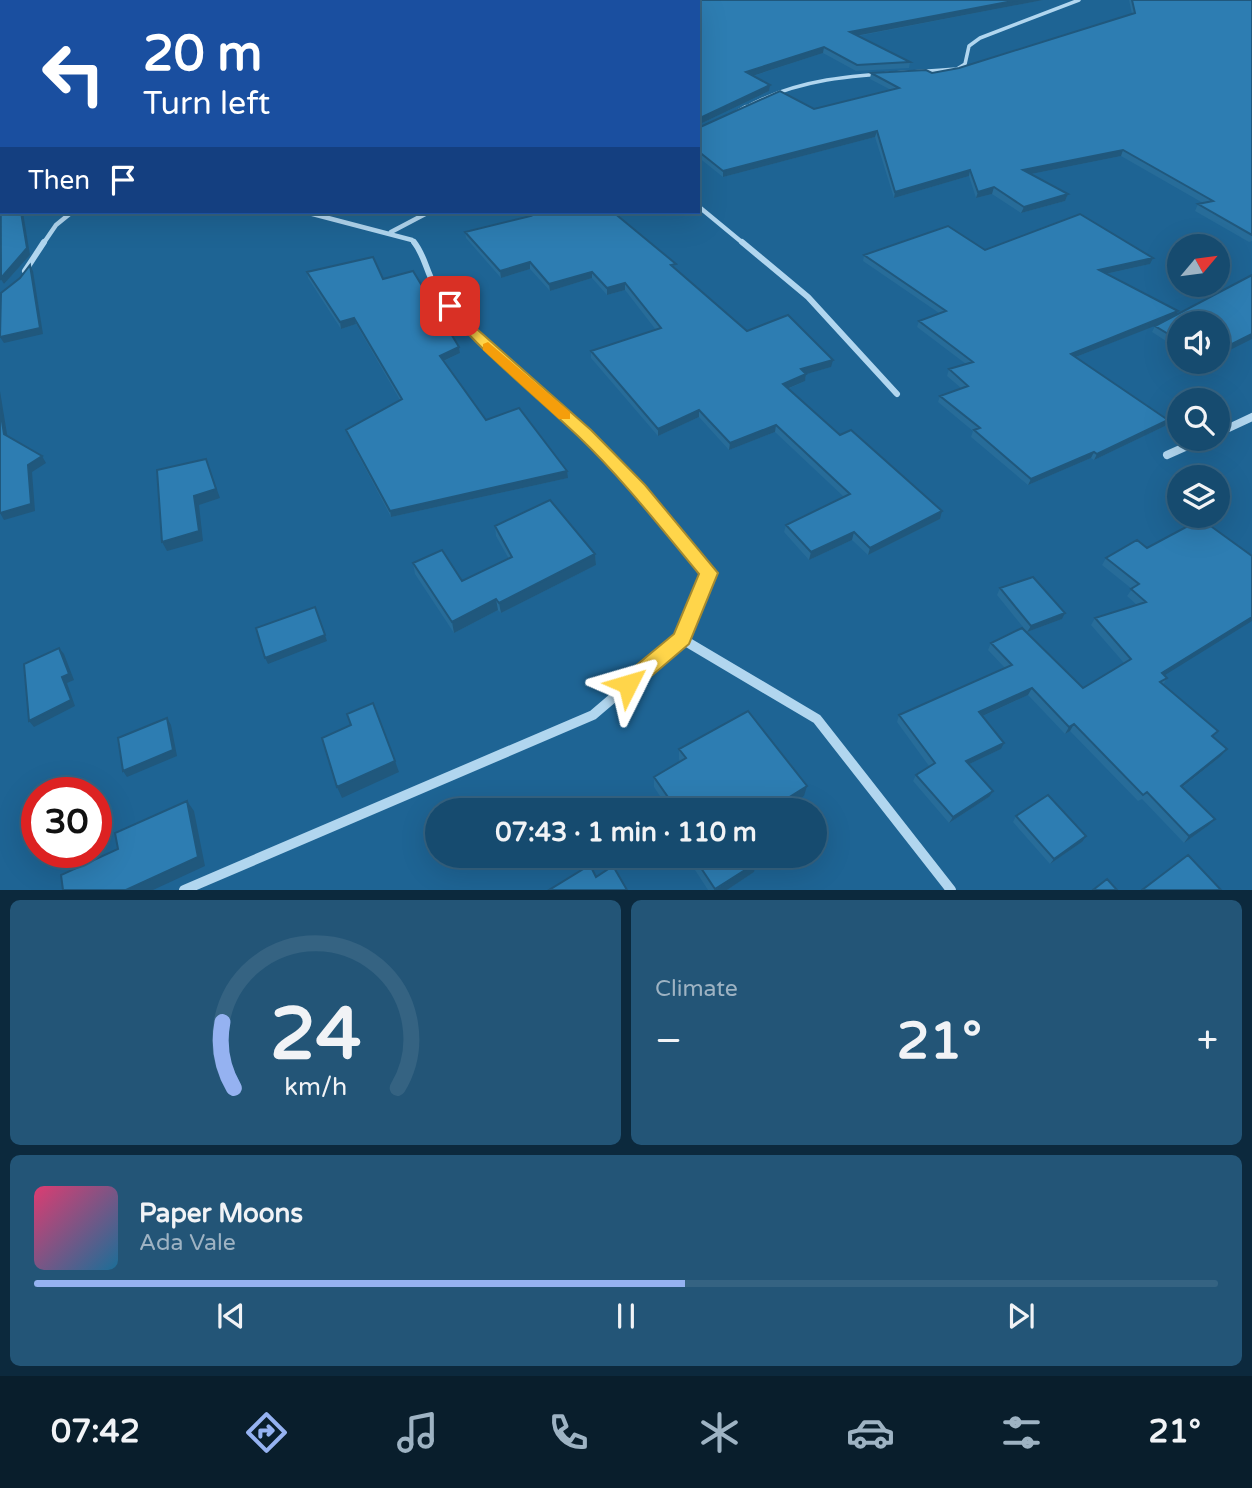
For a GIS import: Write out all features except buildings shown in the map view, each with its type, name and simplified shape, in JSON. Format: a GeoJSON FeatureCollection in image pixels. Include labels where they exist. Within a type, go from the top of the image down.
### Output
{"type":"FeatureCollection","features":[{"type":"Feature","properties":{"kind":"street"},"geometry":{"type":"LineString","coordinates":[[730,117],[768,93],[826,77],[957,69],[965,64],[968,46],[980,38],[1076,0]]}},
{"type":"Feature","properties":{"kind":"street"},"geometry":{"type":"LineString","coordinates":[[700,207],[740,244],[808,297],[897,394]]}},
{"type":"Feature","properties":{"kind":"street"},"geometry":{"type":"LineString","coordinates":[[20,279],[56,225],[70,214]]}},
{"type":"Feature","properties":{"kind":"street"},"geometry":{"type":"LineString","coordinates":[[184,890],[593,715],[682,639],[709,573],[639,489],[585,433],[473,332],[434,284],[425,256],[412,240],[391,232],[341,224],[311,214]]}},
{"type":"Feature","properties":{"kind":"street"},"geometry":{"type":"LineString","coordinates":[[391,232],[425,214]]}},
{"type":"Feature","properties":{"kind":"street"},"geometry":{"type":"LineString","coordinates":[[1230,427],[1252,417]]}},
{"type":"Feature","properties":{"kind":"street"},"geometry":{"type":"LineString","coordinates":[[1167,455],[1176,451]]}},
{"type":"Feature","properties":{"kind":"street"},"geometry":{"type":"LineString","coordinates":[[682,639],[817,719],[951,890]]}},
{"type":"Feature","properties":{"kind":"slow traffic"},"geometry":{"type":"LineString","coordinates":[[488,347],[565,415]]}},
{"type":"Feature","properties":{"kind":"route"},"geometry":{"type":"LineString","coordinates":[[450,306],[502,360],[585,433],[639,489],[709,573],[682,639],[628,684]]}}]}
